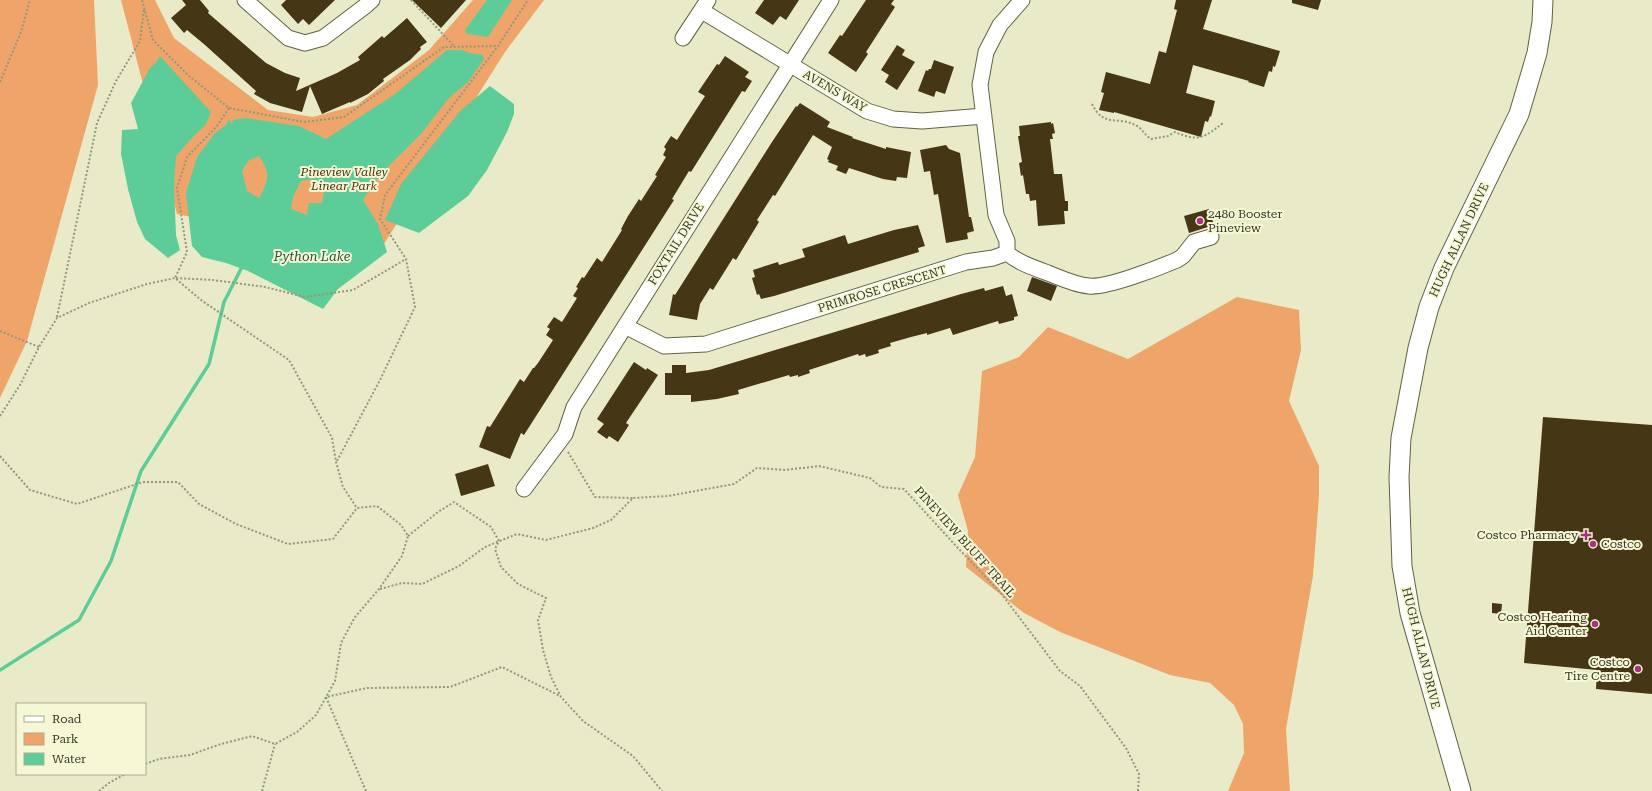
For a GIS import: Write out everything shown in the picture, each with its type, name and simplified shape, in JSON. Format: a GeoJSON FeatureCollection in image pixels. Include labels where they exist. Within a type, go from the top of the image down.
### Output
{"type":"FeatureCollection","features":[{"type":"Feature","properties":{"kind":"main road","name":"HUGH ALLAN DRIVE"},"geometry":{"type":"LineString","coordinates":[[1461,791],[1410,613],[1402,566],[1399,520],[1401,438],[1418,348],[1429,307],[1444,268],[1519,114],[1537,53],[1542,22],[1543,0]]}},
{"type":"Feature","properties":{"kind":"street"},"geometry":{"type":"LineString","coordinates":[[245,0],[288,38],[305,43],[322,38],[364,8],[372,0]]}},
{"type":"Feature","properties":{"kind":"street","name":"FOXTAIL DRIVE"},"geometry":{"type":"LineString","coordinates":[[524,489],[565,434],[574,407],[790,64],[832,0]]}},
{"type":"Feature","properties":{"kind":"street"},"geometry":{"type":"LineString","coordinates":[[1022,0],[1000,25],[986,52],[980,84],[996,215],[1007,241],[1007,253],[1017,261],[1045,272],[1082,285],[1096,286],[1177,260],[1183,256],[1194,242],[1211,237]]}},
{"type":"Feature","properties":{"kind":"street"},"geometry":{"type":"LineString","coordinates":[[684,38],[705,5]]}},
{"type":"Feature","properties":{"kind":"street","name":"AVENS WAY"},"geometry":{"type":"LineString","coordinates":[[705,5],[790,64],[867,111],[893,119],[922,121],[984,116]]}},
{"type":"Feature","properties":{"kind":"street","name":"PRIMROSE CRESCENT"},"geometry":{"type":"LineString","coordinates":[[625,326],[664,346],[706,344],[966,262],[993,258],[1007,253]]}},
{"type":"Feature","properties":{"kind":"path"},"geometry":{"type":"LineString","coordinates":[[0,82],[21,32],[30,0]]}},
{"type":"Feature","properties":{"kind":"path"},"geometry":{"type":"LineString","coordinates":[[142,0],[153,40],[189,76],[229,108],[304,122],[344,117],[444,47],[498,46]]}},
{"type":"Feature","properties":{"kind":"path"},"geometry":{"type":"LineString","coordinates":[[411,0],[454,46]]}},
{"type":"Feature","properties":{"kind":"path"},"geometry":{"type":"LineString","coordinates":[[336,462],[380,380],[415,307],[406,259],[380,219],[385,195],[498,46],[528,0]]}},
{"type":"Feature","properties":{"kind":"path"},"geometry":{"type":"LineString","coordinates":[[0,416],[20,385],[39,347],[57,318],[96,123],[116,81],[140,41],[144,7]]}},
{"type":"Feature","properties":{"kind":"path"},"geometry":{"type":"LineString","coordinates":[[1092,104],[1097,114],[1105,119],[1127,122],[1138,127],[1144,135],[1150,139],[1168,136],[1175,132],[1188,138],[1206,136],[1223,123]]}},
{"type":"Feature","properties":{"kind":"path"},"geometry":{"type":"LineString","coordinates":[[175,278],[187,252],[177,188],[187,157],[217,126],[229,108]]}},
{"type":"Feature","properties":{"kind":"path"},"geometry":{"type":"LineString","coordinates":[[57,318],[96,301],[147,284],[175,278],[213,280],[265,287],[305,297],[353,290],[406,259]]}},
{"type":"Feature","properties":{"kind":"path"},"geometry":{"type":"LineString","coordinates":[[175,278],[201,300],[289,360],[332,438],[336,462],[343,487],[358,508]]}},
{"type":"Feature","properties":{"kind":"path"},"geometry":{"type":"LineString","coordinates":[[0,331],[39,347]]}},
{"type":"Feature","properties":{"kind":"path","name":"PINEVIEW BLUFF TRAIL"},"geometry":{"type":"LineString","coordinates":[[561,439],[595,497],[634,498],[668,496],[734,484],[757,468],[785,470],[819,466],[870,478],[881,487],[904,489],[1000,592],[1060,671],[1080,686],[1126,748],[1139,774],[1138,791]]}},
{"type":"Feature","properties":{"kind":"path"},"geometry":{"type":"LineString","coordinates":[[0,456],[30,490],[77,504],[144,482],[178,482],[199,504],[236,524],[288,544],[333,539],[358,508],[377,506],[401,525],[408,536]]}},
{"type":"Feature","properties":{"kind":"path"},"geometry":{"type":"LineString","coordinates":[[379,589],[402,583],[422,584],[459,566],[485,547],[499,540],[517,534],[546,540],[592,528],[611,520],[634,498]]}},
{"type":"Feature","properties":{"kind":"path"},"geometry":{"type":"LineString","coordinates":[[262,791],[275,744],[297,732],[316,715],[335,681],[341,643],[355,617],[379,589],[402,556],[408,536],[438,512],[454,502],[491,527],[499,540]]}},
{"type":"Feature","properties":{"kind":"path"},"geometry":{"type":"LineString","coordinates":[[499,540],[495,549],[501,567],[518,584],[546,598],[538,620],[543,650],[551,678],[561,697],[583,721],[633,756],[662,791]]}},
{"type":"Feature","properties":{"kind":"path"},"geometry":{"type":"LineString","coordinates":[[326,697],[368,688],[450,687],[502,666],[561,697]]}},
{"type":"Feature","properties":{"kind":"path"},"geometry":{"type":"LineString","coordinates":[[326,697],[366,791]]}},
{"type":"Feature","properties":{"kind":"path"},"geometry":{"type":"LineString","coordinates":[[146,764],[159,759],[190,755],[221,744],[252,736],[275,744]]}},
{"type":"Feature","properties":{"kind":"path"},"geometry":{"type":"LineString","coordinates":[[99,791],[108,783],[123,775]]}},
{"type":"Feature","properties":{"kind":"green space"},"geometry":{"type":"Polygon","coordinates":[[[0,0],[94,0],[98,85],[27,341],[0,398],[0,0]]]}},
{"type":"Feature","properties":{"kind":"green space","name":"Pineview Valley Linear Park"},"geometry":{"type":"Polygon","coordinates":[[[121,0],[155,0],[174,38],[268,110],[313,117],[357,105],[429,50],[473,0],[544,0],[505,52],[377,255],[177,214],[121,0]]]}},
{"type":"Feature","properties":{"kind":"green space"},"geometry":{"type":"Polygon","coordinates":[[[1237,297],[1299,310],[1301,350],[1289,401],[1319,466],[1319,496],[1313,576],[1286,729],[1290,791],[1228,791],[1244,753],[1243,724],[1234,705],[1210,683],[1170,675],[1060,632],[1024,613],[966,567],[968,531],[958,495],[975,457],[982,371],[1019,357],[1048,327],[1128,359],[1237,297]]]}},
{"type":"Feature","properties":{"kind":"water"},"geometry":{"type":"Polygon","coordinates":[[[487,0],[512,0],[488,37],[467,34],[465,30],[487,0]]]}},
{"type":"Feature","properties":{"kind":"water","name":"Python Lake"},"geometry":{"type":"Polygon","coordinates":[[[447,50],[462,50],[469,53],[483,55],[484,59],[468,82],[449,98],[421,134],[379,176],[363,200],[378,224],[387,252],[338,289],[323,309],[248,271],[226,263],[202,257],[192,246],[186,193],[197,157],[215,133],[226,125],[229,119],[232,124],[233,120],[245,118],[299,126],[326,139],[395,94],[447,50]],[[259,156],[248,161],[242,171],[247,191],[259,198],[267,181],[267,172],[259,156]],[[313,179],[301,181],[293,197],[291,209],[307,215],[309,203],[322,203],[325,188],[313,179]]]}},
{"type":"Feature","properties":{"kind":"water"},"geometry":{"type":"Polygon","coordinates":[[[160,56],[211,112],[206,124],[176,156],[174,186],[176,235],[180,250],[168,258],[145,239],[137,222],[128,189],[121,154],[122,130],[138,129],[131,103],[150,68],[160,56]]]}},
{"type":"Feature","properties":{"kind":"water"},"geometry":{"type":"Polygon","coordinates":[[[490,86],[514,104],[514,114],[507,132],[487,170],[468,196],[419,233],[385,220],[401,184],[461,110],[490,86]]]}},
{"type":"Feature","properties":{"kind":"building"},"geometry":{"type":"Polygon","coordinates":[[[182,0],[200,0],[209,11],[208,13],[266,63],[285,73],[300,78],[296,91],[337,73],[360,60],[358,57],[382,36],[384,38],[407,18],[427,42],[420,47],[421,49],[410,60],[383,79],[384,81],[368,94],[322,114],[310,86],[302,112],[270,103],[254,94],[256,91],[205,45],[187,30],[184,33],[171,18],[186,5],[182,0]]]}},
{"type":"Feature","properties":{"kind":"building"},"geometry":{"type":"Polygon","coordinates":[[[286,0],[335,0],[309,25],[303,19],[298,24],[281,5],[286,0]]]}},
{"type":"Feature","properties":{"kind":"building"},"geometry":{"type":"Polygon","coordinates":[[[412,0],[466,0],[441,28],[412,0]]]}},
{"type":"Feature","properties":{"kind":"building"},"geometry":{"type":"Polygon","coordinates":[[[764,0],[799,0],[786,20],[780,16],[773,25],[755,13],[764,0]]]}},
{"type":"Feature","properties":{"kind":"building"},"geometry":{"type":"Polygon","coordinates":[[[866,0],[894,0],[891,4],[895,7],[866,52],[868,54],[856,72],[828,53],[840,35],[842,36],[866,0]]]}},
{"type":"Feature","properties":{"kind":"building"},"geometry":{"type":"Polygon","coordinates":[[[1176,0],[1212,0],[1203,29],[1280,51],[1275,67],[1273,66],[1272,72],[1269,71],[1264,87],[1248,82],[1249,81],[1193,65],[1186,93],[1215,101],[1211,117],[1210,116],[1208,122],[1205,121],[1201,137],[1114,112],[1099,110],[1104,93],[1101,92],[1106,72],[1150,84],[1159,51],[1166,53],[1177,10],[1174,9],[1176,0]]]}},
{"type":"Feature","properties":{"kind":"building"},"geometry":{"type":"Polygon","coordinates":[[[1292,0],[1321,0],[1318,10],[1292,3],[1292,0]]]}},
{"type":"Feature","properties":{"kind":"building"},"geometry":{"type":"Polygon","coordinates":[[[897,45],[905,50],[902,55],[915,62],[897,90],[885,82],[889,75],[881,70],[897,45]]]}},
{"type":"Feature","properties":{"kind":"building"},"geometry":{"type":"Polygon","coordinates":[[[725,56],[749,72],[745,77],[752,81],[745,92],[742,91],[691,172],[689,171],[672,199],[674,200],[524,435],[521,433],[510,459],[479,447],[487,426],[490,427],[520,379],[524,382],[553,340],[546,335],[550,329],[547,327],[554,317],[562,322],[577,298],[573,296],[582,277],[584,278],[597,258],[602,262],[622,230],[621,229],[628,216],[639,199],[641,201],[657,176],[655,175],[666,157],[663,155],[666,149],[664,147],[671,136],[677,140],[705,96],[698,92],[717,64],[719,65],[725,56]]]}},
{"type":"Feature","properties":{"kind":"building"},"geometry":{"type":"Polygon","coordinates":[[[934,60],[954,67],[945,94],[936,91],[934,97],[918,91],[926,70],[928,71],[931,69],[934,60]]]}},
{"type":"Feature","properties":{"kind":"building"},"geometry":{"type":"Polygon","coordinates":[[[800,103],[830,122],[827,127],[853,137],[852,138],[886,149],[886,147],[911,152],[907,178],[897,177],[896,181],[883,179],[849,168],[846,174],[836,170],[838,166],[828,162],[829,160],[827,159],[832,147],[813,135],[775,196],[773,195],[757,220],[759,222],[736,260],[733,258],[713,290],[710,288],[700,304],[697,320],[669,315],[673,294],[675,295],[772,142],[796,106],[797,107],[800,103]]]}},
{"type":"Feature","properties":{"kind":"building"},"geometry":{"type":"Polygon","coordinates":[[[1051,122],[1051,124],[1053,123],[1055,133],[1052,134],[1053,139],[1050,139],[1054,174],[1062,174],[1065,201],[1068,201],[1068,211],[1064,211],[1065,224],[1038,226],[1036,200],[1030,201],[1029,194],[1026,194],[1023,175],[1021,176],[1019,163],[1022,162],[1018,136],[1020,136],[1019,126],[1051,122]]]}},
{"type":"Feature","properties":{"kind":"building"},"geometry":{"type":"Polygon","coordinates":[[[946,145],[949,149],[960,153],[969,217],[971,217],[974,231],[967,233],[968,239],[946,243],[938,194],[934,195],[930,171],[924,172],[920,150],[946,145]]]}},
{"type":"Feature","properties":{"kind":"building","name":"2480 Booster Pineview"},"geometry":{"type":"Polygon","coordinates":[[[1209,209],[1214,225],[1189,233],[1184,216],[1209,209]]]}},
{"type":"Feature","properties":{"kind":"building"},"geometry":{"type":"Polygon","coordinates":[[[918,225],[925,246],[918,248],[919,252],[774,296],[761,299],[759,294],[757,295],[752,278],[755,277],[753,270],[778,262],[779,265],[805,257],[802,249],[845,235],[848,244],[894,230],[918,225]]]}},
{"type":"Feature","properties":{"kind":"building"},"geometry":{"type":"Polygon","coordinates":[[[1032,277],[1057,286],[1051,301],[1027,291],[1032,277]]]}},
{"type":"Feature","properties":{"kind":"building"},"geometry":{"type":"Polygon","coordinates":[[[1003,286],[1006,296],[1012,294],[1018,316],[1014,317],[1014,320],[999,324],[998,321],[953,335],[950,328],[927,335],[927,333],[911,337],[890,343],[891,346],[878,350],[879,353],[866,357],[865,354],[859,356],[858,354],[809,370],[810,373],[798,377],[798,375],[790,377],[789,375],[738,390],[739,394],[717,399],[691,402],[691,395],[665,395],[665,373],[672,373],[672,365],[686,365],[686,373],[709,370],[961,294],[984,288],[985,291],[1003,286]]]}},
{"type":"Feature","properties":{"kind":"building"},"geometry":{"type":"Polygon","coordinates":[[[634,362],[646,370],[647,368],[658,375],[626,423],[629,425],[618,442],[609,436],[607,439],[597,432],[604,424],[597,419],[634,362]]]}},
{"type":"Feature","properties":{"kind":"building","name":"Costco"},"geometry":{"type":"Polygon","coordinates":[[[1543,417],[1652,425],[1652,694],[1596,689],[1597,670],[1524,663],[1543,417]]]}},
{"type":"Feature","properties":{"kind":"building"},"geometry":{"type":"Polygon","coordinates":[[[488,464],[495,486],[461,496],[455,474],[488,464]]]}},
{"type":"Feature","properties":{"kind":"building"},"geometry":{"type":"Polygon","coordinates":[[[1492,603],[1502,604],[1501,614],[1492,613],[1492,603]]]}},
{"type":"Feature","properties":{"kind":"waterway"},"geometry":{"type":"LineString","coordinates":[[0,670],[79,620],[111,561],[141,471],[209,364],[224,302],[243,265]]}},
{"type":"Feature","properties":{"kind":"place","name":"2480 Booster Pineview"},"geometry":{"type":"Point","coordinates":[1200,221]}},
{"type":"Feature","properties":{"kind":"place","name":"Costco Pharmacy"},"geometry":{"type":"Point","coordinates":[1586,535]}},
{"type":"Feature","properties":{"kind":"place","name":"Costco"},"geometry":{"type":"Point","coordinates":[1593,544]}},
{"type":"Feature","properties":{"kind":"place","name":"Costco Hearing Aid Center"},"geometry":{"type":"Point","coordinates":[1595,624]}},
{"type":"Feature","properties":{"kind":"place","name":"Costco Tire Centre"},"geometry":{"type":"Point","coordinates":[1638,669]}}]}
